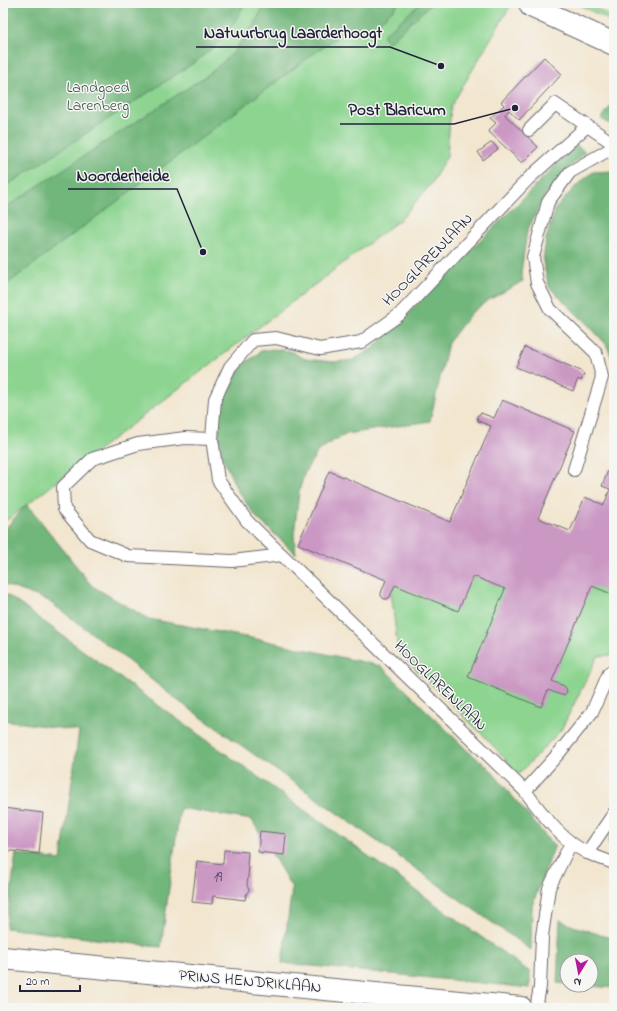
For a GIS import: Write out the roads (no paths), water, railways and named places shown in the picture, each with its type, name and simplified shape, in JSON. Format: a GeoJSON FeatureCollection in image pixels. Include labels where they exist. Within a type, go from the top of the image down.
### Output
{"type":"FeatureCollection","features":[{"type":"Feature","properties":{"kind":"main road"},"geometry":{"type":"LineString","coordinates":[[541,7],[614,44]]}},
{"type":"Feature","properties":{"kind":"main road","name":"PRINS HENDRIKLAAN"},"geometry":{"type":"LineString","coordinates":[[3,958],[521,1008]]}},
{"type":"Feature","properties":{"kind":"lane"},"geometry":{"type":"LineString","coordinates":[[530,130],[555,104],[614,144]]}},
{"type":"Feature","properties":{"kind":"lane","name":"HOOGLARENLAAN"},"geometry":{"type":"LineString","coordinates":[[587,126],[528,179],[399,315],[361,342],[320,349],[276,338],[253,340],[230,367],[215,399],[212,439],[218,480],[247,522],[525,791],[546,818],[571,843],[587,853],[614,863]]}},
{"type":"Feature","properties":{"kind":"lane"},"geometry":{"type":"LineString","coordinates":[[574,470],[602,377],[596,353],[550,309],[537,283],[533,257],[548,202],[570,172],[614,148]]}},
{"type":"Feature","properties":{"kind":"lane"},"geometry":{"type":"LineString","coordinates":[[212,439],[185,438],[138,444],[92,459],[63,486],[64,508],[90,540],[128,556],[232,561],[282,555]]}},
{"type":"Feature","properties":{"kind":"lane"},"geometry":{"type":"LineString","coordinates":[[525,791],[559,753],[592,712],[608,673],[614,669]]}},
{"type":"Feature","properties":{"kind":"lane"},"geometry":{"type":"LineString","coordinates":[[587,853],[614,813]]}},
{"type":"Feature","properties":{"kind":"lane"},"geometry":{"type":"LineString","coordinates":[[536,1008],[540,987],[542,936],[549,888],[571,843]]}},
{"type":"Feature","properties":{"kind":"place","name":"Natuurbrug Laarderhoogt"},"geometry":{"type":"Point","coordinates":[441,66]}},
{"type":"Feature","properties":{"kind":"place","name":"Post Blaricum"},"geometry":{"type":"Point","coordinates":[515,108]}},
{"type":"Feature","properties":{"kind":"place","name":"Noorderheide"},"geometry":{"type":"Point","coordinates":[203,252]}},
{"type":"Feature","properties":{"kind":"park label","name":"Landgoed Larenberg"},"geometry":{"type":"Point","coordinates":[98,97]}}]}
